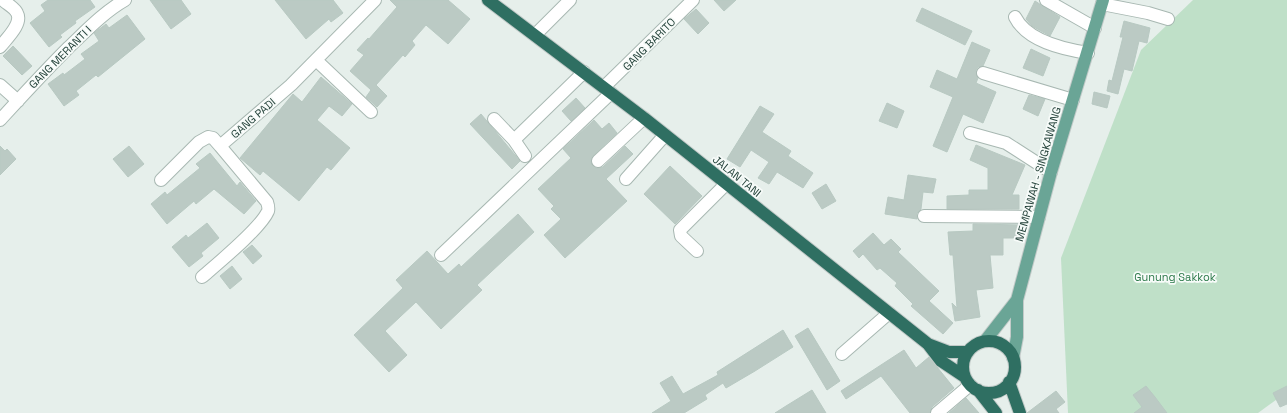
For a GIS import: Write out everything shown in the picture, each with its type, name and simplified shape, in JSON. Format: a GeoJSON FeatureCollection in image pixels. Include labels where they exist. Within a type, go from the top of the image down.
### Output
{"type":"FeatureCollection","features":[{"type":"Feature","properties":{"kind":"highway","name":"JALAN TANI"},"geometry":{"type":"LineString","coordinates":[[495,2],[535,36],[644,118],[928,344],[941,361],[971,384]]}},
{"type":"Feature","properties":{"kind":"highway"},"geometry":{"type":"LineString","coordinates":[[971,384],[992,393],[998,391],[1010,382],[1015,368],[1010,352],[999,343],[985,341],[978,343],[968,352],[963,364],[971,384],[996,413]]}},
{"type":"Feature","properties":{"kind":"highway"},"geometry":{"type":"LineString","coordinates":[[928,344],[949,352],[968,352]]}},
{"type":"Feature","properties":{"kind":"highway"},"geometry":{"type":"LineString","coordinates":[[1010,382],[1020,413]]}},
{"type":"Feature","properties":{"kind":"main road","name":"MEMPAWAH - SINGKAWANG"},"geometry":{"type":"LineString","coordinates":[[1013,358],[1017,337],[1017,300],[1051,172],[1103,2]]}},
{"type":"Feature","properties":{"kind":"main road"},"geometry":{"type":"LineString","coordinates":[[985,341],[1017,300]]}},
{"type":"Feature","properties":{"kind":"street"},"geometry":{"type":"LineString","coordinates":[[0,47],[17,26],[19,18],[15,10],[3,0]]}},
{"type":"Feature","properties":{"kind":"street","name":"GANG MERANTI I"},"geometry":{"type":"LineString","coordinates":[[0,120],[89,28],[110,9],[125,0]]}},
{"type":"Feature","properties":{"kind":"street","name":"GANG PADI"},"geometry":{"type":"LineString","coordinates":[[202,277],[246,237],[264,217],[268,210],[267,202],[220,146],[291,85],[376,0]]}},
{"type":"Feature","properties":{"kind":"street"},"geometry":{"type":"LineString","coordinates":[[535,36],[570,0]]}},
{"type":"Feature","properties":{"kind":"street","name":"GANG BARITO"},"geometry":{"type":"LineString","coordinates":[[441,255],[608,90],[693,0]]}},
{"type":"Feature","properties":{"kind":"street"},"geometry":{"type":"LineString","coordinates":[[1046,0],[1095,28]]}},
{"type":"Feature","properties":{"kind":"street"},"geometry":{"type":"LineString","coordinates":[[1103,2],[1132,5],[1168,19]]}},
{"type":"Feature","properties":{"kind":"street"},"geometry":{"type":"LineString","coordinates":[[1015,16],[1019,27],[1052,45],[1088,53]]}},
{"type":"Feature","properties":{"kind":"street"},"geometry":{"type":"LineString","coordinates":[[316,60],[371,112]]}},
{"type":"Feature","properties":{"kind":"street"},"geometry":{"type":"LineString","coordinates":[[514,140],[584,72]]}},
{"type":"Feature","properties":{"kind":"street"},"geometry":{"type":"LineString","coordinates":[[983,73],[1073,100]]}},
{"type":"Feature","properties":{"kind":"street"},"geometry":{"type":"LineString","coordinates":[[0,85],[18,101]]}},
{"type":"Feature","properties":{"kind":"street"},"geometry":{"type":"LineString","coordinates":[[598,161],[644,118]]}},
{"type":"Feature","properties":{"kind":"street"},"geometry":{"type":"LineString","coordinates":[[494,119],[514,140],[525,156]]}},
{"type":"Feature","properties":{"kind":"street"},"geometry":{"type":"LineString","coordinates":[[970,133],[1006,143],[1051,172]]}},
{"type":"Feature","properties":{"kind":"street"},"geometry":{"type":"LineString","coordinates":[[626,179],[665,135]]}},
{"type":"Feature","properties":{"kind":"street"},"geometry":{"type":"LineString","coordinates":[[161,180],[199,142],[208,137],[212,138],[220,146]]}},
{"type":"Feature","properties":{"kind":"street"},"geometry":{"type":"LineString","coordinates":[[697,252],[681,236],[680,230],[726,184]]}},
{"type":"Feature","properties":{"kind":"street"},"geometry":{"type":"LineString","coordinates":[[924,216],[1039,217]]}},
{"type":"Feature","properties":{"kind":"street"},"geometry":{"type":"LineString","coordinates":[[842,354],[889,313]]}},
{"type":"Feature","properties":{"kind":"street"},"geometry":{"type":"LineString","coordinates":[[937,413],[971,384]]}},
{"type":"Feature","properties":{"kind":"green space","name":"Gunung Sakkok"},"geometry":{"type":"Polygon","coordinates":[[[1193,0],[1287,0],[1287,392],[1258,413],[1068,413],[1061,258],[1141,50],[1193,0]]]}},
{"type":"Feature","properties":{"kind":"building"},"geometry":{"type":"Polygon","coordinates":[[[48,0],[90,0],[95,7],[75,21],[76,23],[60,35],[62,37],[49,47],[30,23],[45,11],[41,5],[48,0]]]}},
{"type":"Feature","properties":{"kind":"building"},"geometry":{"type":"Polygon","coordinates":[[[150,0],[181,0],[191,14],[171,29],[150,0]]]}},
{"type":"Feature","properties":{"kind":"building"},"geometry":{"type":"Polygon","coordinates":[[[275,0],[333,0],[343,13],[331,22],[329,19],[306,39],[275,0]]]}},
{"type":"Feature","properties":{"kind":"building"},"geometry":{"type":"Polygon","coordinates":[[[390,0],[448,0],[470,19],[448,44],[426,25],[412,41],[415,45],[405,57],[403,55],[376,85],[387,96],[377,107],[366,97],[371,90],[350,71],[364,55],[357,50],[368,38],[369,39],[397,7],[390,0]]]}},
{"type":"Feature","properties":{"kind":"building"},"geometry":{"type":"Polygon","coordinates":[[[714,0],[736,0],[724,11],[714,0]]]}},
{"type":"Feature","properties":{"kind":"building"},"geometry":{"type":"Polygon","coordinates":[[[1035,1],[1060,17],[1050,36],[1032,26],[1026,19],[1035,1]]]}},
{"type":"Feature","properties":{"kind":"building"},"geometry":{"type":"Polygon","coordinates":[[[922,8],[972,31],[965,45],[916,21],[922,8]]]}},
{"type":"Feature","properties":{"kind":"building"},"geometry":{"type":"Polygon","coordinates":[[[696,9],[709,23],[698,34],[684,19],[696,9]]]}},
{"type":"Feature","properties":{"kind":"building"},"geometry":{"type":"Polygon","coordinates":[[[127,15],[145,39],[98,77],[96,75],[76,91],[79,95],[64,106],[48,84],[63,73],[64,75],[85,59],[81,54],[99,41],[94,33],[106,24],[109,28],[127,15]]]}},
{"type":"Feature","properties":{"kind":"building"},"geometry":{"type":"Polygon","coordinates":[[[1124,21],[1150,28],[1147,43],[1139,41],[1132,71],[1124,69],[1118,94],[1107,91],[1109,80],[1112,81],[1123,37],[1120,37],[1124,21]]]}},
{"type":"Feature","properties":{"kind":"building"},"geometry":{"type":"Polygon","coordinates":[[[972,42],[990,50],[983,66],[978,67],[976,70],[978,78],[976,83],[996,92],[983,123],[963,114],[947,152],[933,146],[953,97],[930,87],[937,70],[957,79],[972,42]]]}},
{"type":"Feature","properties":{"kind":"building"},"geometry":{"type":"Polygon","coordinates":[[[13,46],[32,66],[22,75],[3,56],[13,46]]]}},
{"type":"Feature","properties":{"kind":"building"},"geometry":{"type":"Polygon","coordinates":[[[1031,49],[1050,58],[1043,76],[1023,68],[1031,49]]]}},
{"type":"Feature","properties":{"kind":"building"},"geometry":{"type":"Polygon","coordinates":[[[321,77],[352,104],[342,116],[329,106],[317,120],[350,148],[331,170],[327,167],[299,201],[263,171],[260,175],[240,158],[293,94],[302,102],[321,77]]]}},
{"type":"Feature","properties":{"kind":"building"},"geometry":{"type":"Polygon","coordinates":[[[1094,92],[1110,96],[1107,108],[1092,104],[1094,92]]]}},
{"type":"Feature","properties":{"kind":"building"},"geometry":{"type":"Polygon","coordinates":[[[1029,95],[1045,99],[1038,116],[1023,109],[1029,95]]]}},
{"type":"Feature","properties":{"kind":"building"},"geometry":{"type":"Polygon","coordinates":[[[576,98],[585,108],[571,121],[562,111],[576,98]]]}},
{"type":"Feature","properties":{"kind":"building"},"geometry":{"type":"Polygon","coordinates":[[[887,103],[904,111],[897,128],[879,121],[887,103]]]}},
{"type":"Feature","properties":{"kind":"building"},"geometry":{"type":"Polygon","coordinates":[[[760,106],[774,114],[762,132],[791,151],[788,156],[813,173],[803,188],[777,172],[769,184],[758,178],[769,162],[751,150],[740,167],[727,159],[760,106]]]}},
{"type":"Feature","properties":{"kind":"building"},"geometry":{"type":"Polygon","coordinates":[[[481,114],[520,161],[512,169],[470,124],[481,114]]]}},
{"type":"Feature","properties":{"kind":"building"},"geometry":{"type":"Polygon","coordinates":[[[594,120],[602,129],[609,123],[617,133],[593,156],[591,162],[593,166],[596,168],[603,167],[625,146],[633,154],[606,179],[627,201],[565,258],[544,235],[561,219],[551,209],[554,206],[538,189],[571,158],[563,149],[594,120]]]}},
{"type":"Feature","properties":{"kind":"building"},"geometry":{"type":"Polygon","coordinates":[[[976,145],[1025,165],[1012,195],[1019,195],[1019,209],[947,209],[947,196],[969,195],[969,190],[988,190],[988,168],[970,160],[976,145]]]}},
{"type":"Feature","properties":{"kind":"building"},"geometry":{"type":"Polygon","coordinates":[[[0,146],[5,151],[7,149],[16,159],[0,175],[0,146]]]}},
{"type":"Feature","properties":{"kind":"building"},"geometry":{"type":"Polygon","coordinates":[[[129,146],[144,164],[128,177],[113,159],[129,146]]]}},
{"type":"Feature","properties":{"kind":"building"},"geometry":{"type":"Polygon","coordinates":[[[210,153],[237,186],[240,182],[256,201],[244,214],[214,189],[196,204],[194,201],[167,224],[151,204],[165,192],[167,195],[200,168],[196,164],[210,153]]]}},
{"type":"Feature","properties":{"kind":"building"},"geometry":{"type":"Polygon","coordinates":[[[670,166],[702,196],[675,224],[644,194],[670,166]]]}},
{"type":"Feature","properties":{"kind":"building"},"geometry":{"type":"Polygon","coordinates":[[[908,175],[936,179],[933,193],[923,192],[921,209],[917,213],[917,219],[885,214],[888,197],[904,200],[908,175]]]}},
{"type":"Feature","properties":{"kind":"building"},"geometry":{"type":"Polygon","coordinates":[[[826,184],[836,201],[822,209],[812,193],[826,184]]]}},
{"type":"Feature","properties":{"kind":"building"},"geometry":{"type":"Polygon","coordinates":[[[518,214],[534,232],[477,285],[482,290],[441,329],[416,302],[385,331],[407,355],[389,372],[354,335],[403,288],[396,280],[427,251],[448,274],[459,264],[461,267],[518,214]]]}},
{"type":"Feature","properties":{"kind":"building"},"geometry":{"type":"Polygon","coordinates":[[[207,223],[219,238],[201,253],[203,256],[189,267],[172,247],[186,235],[188,238],[207,223]]]}},
{"type":"Feature","properties":{"kind":"building"},"geometry":{"type":"Polygon","coordinates":[[[973,224],[1024,225],[1024,238],[1003,238],[1003,255],[990,255],[993,288],[976,290],[980,317],[955,321],[952,303],[957,308],[953,255],[950,255],[948,232],[973,231],[973,224]]]}},
{"type":"Feature","properties":{"kind":"building"},"geometry":{"type":"Polygon","coordinates":[[[873,233],[884,245],[891,239],[901,249],[898,252],[939,291],[929,301],[953,323],[943,334],[911,306],[913,304],[895,286],[897,283],[880,268],[877,270],[863,254],[859,258],[853,251],[873,233]]]}},
{"type":"Feature","properties":{"kind":"building"},"geometry":{"type":"Polygon","coordinates":[[[252,245],[262,256],[253,264],[243,252],[252,245]]]}},
{"type":"Feature","properties":{"kind":"building"},"geometry":{"type":"Polygon","coordinates":[[[232,266],[242,279],[230,289],[220,276],[232,266]]]}},
{"type":"Feature","properties":{"kind":"building"},"geometry":{"type":"Polygon","coordinates":[[[808,328],[840,381],[827,390],[795,336],[808,328]]]}},
{"type":"Feature","properties":{"kind":"building"},"geometry":{"type":"Polygon","coordinates":[[[783,330],[793,347],[726,388],[723,383],[705,395],[707,399],[684,413],[652,413],[671,401],[660,383],[672,376],[683,394],[718,375],[717,372],[783,330]]]}},
{"type":"Feature","properties":{"kind":"building"},"geometry":{"type":"Polygon","coordinates":[[[904,350],[916,368],[929,357],[954,388],[932,407],[930,413],[910,413],[881,376],[846,399],[841,391],[904,350]]]}},
{"type":"Feature","properties":{"kind":"building"},"geometry":{"type":"Polygon","coordinates":[[[1146,386],[1167,413],[1134,413],[1142,407],[1133,395],[1146,386]]]}},
{"type":"Feature","properties":{"kind":"building"},"geometry":{"type":"Polygon","coordinates":[[[1287,386],[1287,404],[1280,407],[1273,393],[1287,386]]]}},
{"type":"Feature","properties":{"kind":"building"},"geometry":{"type":"Polygon","coordinates":[[[812,390],[826,413],[775,413],[786,406],[812,390]]]}},
{"type":"Feature","properties":{"kind":"building"},"geometry":{"type":"Polygon","coordinates":[[[1056,391],[1065,402],[1056,409],[1059,413],[1027,413],[1056,391]]]}},
{"type":"Feature","properties":{"kind":"building"},"geometry":{"type":"Polygon","coordinates":[[[966,398],[979,413],[949,413],[966,398]]]}}]}
